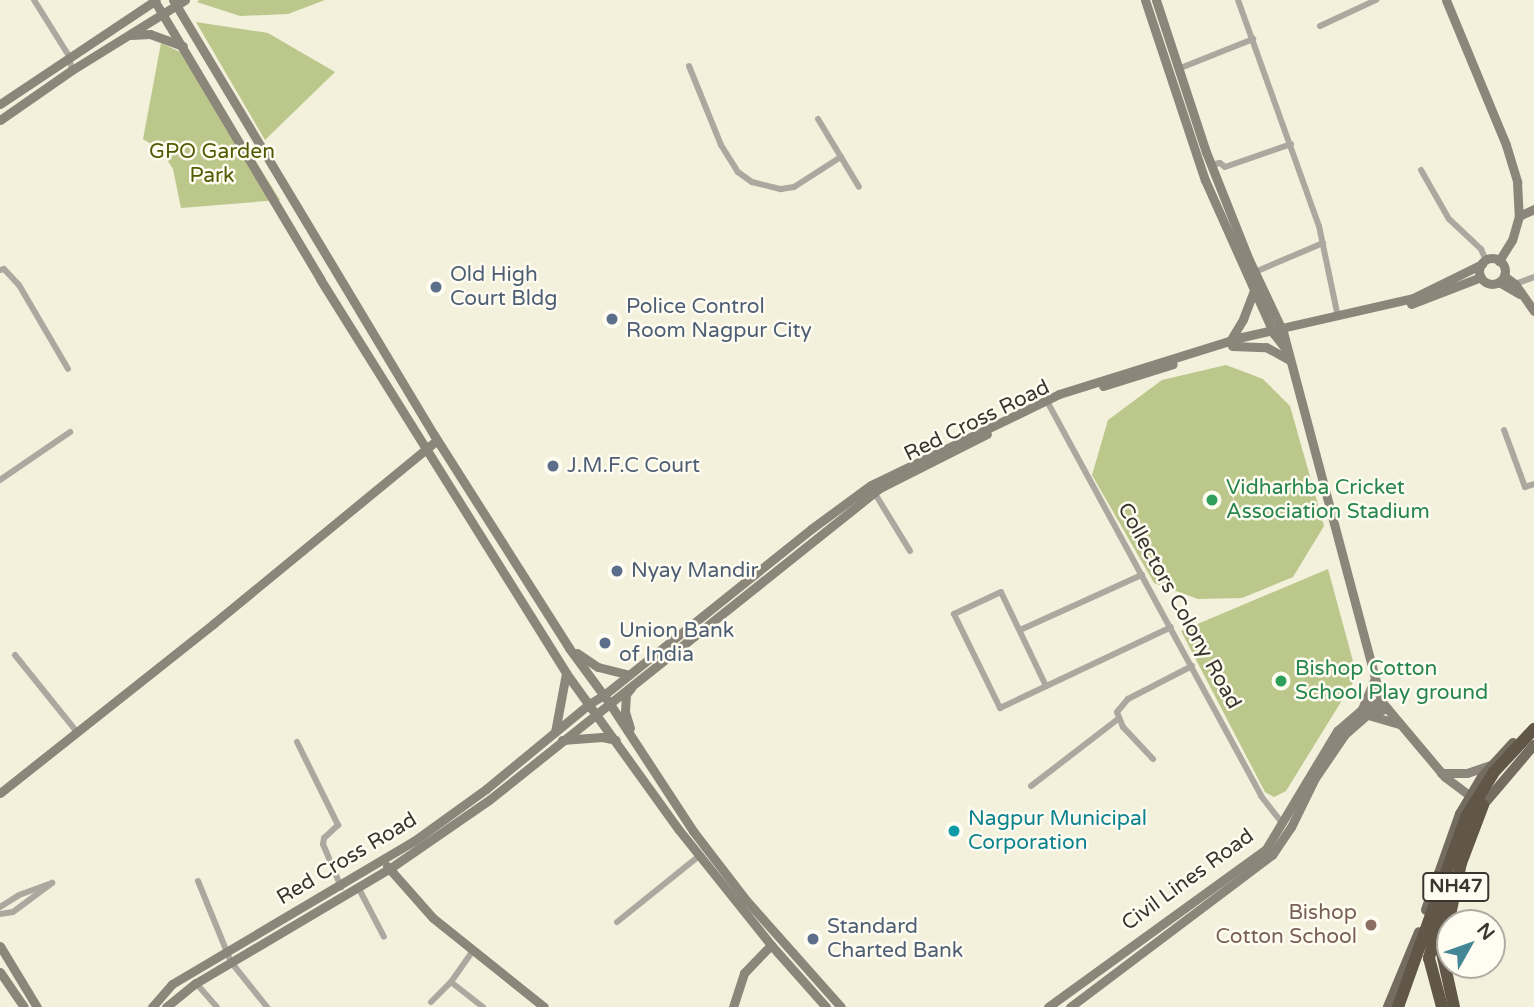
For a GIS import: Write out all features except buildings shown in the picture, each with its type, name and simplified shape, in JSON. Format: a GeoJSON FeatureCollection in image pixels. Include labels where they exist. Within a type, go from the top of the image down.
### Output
{"type":"FeatureCollection","features":[{"type":"Feature","properties":{"kind":"highway"},"geometry":{"type":"LineString","coordinates":[[1398,1007],[1466,817],[1494,772],[1534,730]]}},
{"type":"Feature","properties":{"kind":"highway"},"geometry":{"type":"LineString","coordinates":[[1406,1007],[1471,820],[1503,771],[1534,737]]}},
{"type":"Feature","properties":{"kind":"highway","name":"NH47"},"geometry":{"type":"LineString","coordinates":[[1450,909],[1467,843],[1483,805]]}},
{"type":"Feature","properties":{"kind":"highway"},"geometry":{"type":"LineString","coordinates":[[1437,877],[1442,909]]}},
{"type":"Feature","properties":{"kind":"highway"},"geometry":{"type":"LineString","coordinates":[[1436,931],[1429,958],[1436,969]]}},
{"type":"Feature","properties":{"kind":"highway","name":"NH47"},"geometry":{"type":"LineString","coordinates":[[1439,979],[1442,1007]]}},
{"type":"Feature","properties":{"kind":"highway"},"geometry":{"type":"LineString","coordinates":[[1441,979],[1454,1007]]}},
{"type":"Feature","properties":{"kind":"main road","name":"NH47"},"geometry":{"type":"LineString","coordinates":[[1388,1007],[1419,932],[1460,814],[1498,759],[1534,722]]}},
{"type":"Feature","properties":{"kind":"main road","name":"NH47"},"geometry":{"type":"LineString","coordinates":[[1483,805],[1534,744]]}},
{"type":"Feature","properties":{"kind":"street"},"geometry":{"type":"LineString","coordinates":[[34,0],[69,56],[72,70]]}},
{"type":"Feature","properties":{"kind":"street"},"geometry":{"type":"LineString","coordinates":[[0,104],[155,0],[288,225],[566,673],[699,856],[771,945],[826,1007]]}},
{"type":"Feature","properties":{"kind":"street"},"geometry":{"type":"LineString","coordinates":[[1144,0],[1205,180],[1254,290],[1278,331]]}},
{"type":"Feature","properties":{"kind":"street"},"geometry":{"type":"LineString","coordinates":[[1156,0],[1211,165],[1286,349],[1375,680],[1384,704],[1441,773],[1483,805]]}},
{"type":"Feature","properties":{"kind":"street"},"geometry":{"type":"LineString","coordinates":[[1238,0],[1291,144],[1322,243],[1338,317],[1413,298],[1484,262],[1499,261]]}},
{"type":"Feature","properties":{"kind":"street"},"geometry":{"type":"LineString","coordinates":[[1320,26],[1376,0]]}},
{"type":"Feature","properties":{"kind":"street"},"geometry":{"type":"LineString","coordinates":[[1446,0],[1506,145],[1517,182],[1519,216],[1512,240],[1499,261]]}},
{"type":"Feature","properties":{"kind":"street"},"geometry":{"type":"LineString","coordinates":[[0,120],[122,37],[179,2],[264,157],[569,648],[607,699],[693,831],[746,900],[841,1007]]}},
{"type":"Feature","properties":{"kind":"street"},"geometry":{"type":"LineString","coordinates":[[122,37],[150,34],[183,46]]}},
{"type":"Feature","properties":{"kind":"street"},"geometry":{"type":"LineString","coordinates":[[1178,69],[1252,39]]}},
{"type":"Feature","properties":{"kind":"street"},"geometry":{"type":"LineString","coordinates":[[689,66],[721,145],[738,172],[752,182],[781,189],[793,187],[841,157]]}},
{"type":"Feature","properties":{"kind":"street"},"geometry":{"type":"LineString","coordinates":[[818,119],[859,187]]}},
{"type":"Feature","properties":{"kind":"street"},"geometry":{"type":"LineString","coordinates":[[1211,165],[1220,163],[1225,167],[1291,144]]}},
{"type":"Feature","properties":{"kind":"street"},"geometry":{"type":"LineString","coordinates":[[1421,170],[1449,219],[1481,249],[1484,262],[1481,277],[1486,283],[1502,279],[1516,284],[1534,277]]}},
{"type":"Feature","properties":{"kind":"street"},"geometry":{"type":"LineString","coordinates":[[1519,216],[1534,209]]}},
{"type":"Feature","properties":{"kind":"street"},"geometry":{"type":"LineString","coordinates":[[1255,272],[1322,243]]}},
{"type":"Feature","properties":{"kind":"street"},"geometry":{"type":"LineString","coordinates":[[1499,261],[1505,268],[1502,279]]}},
{"type":"Feature","properties":{"kind":"street"},"geometry":{"type":"LineString","coordinates":[[0,270],[4,269],[19,285],[68,369]]}},
{"type":"Feature","properties":{"kind":"street","name":"Red Cross Road"},"geometry":{"type":"LineString","coordinates":[[558,736],[597,715],[607,699],[632,678],[874,492],[1048,403],[1278,331],[1422,301],[1481,277]]}},
{"type":"Feature","properties":{"kind":"street"},"geometry":{"type":"LineString","coordinates":[[1502,279],[1520,294],[1534,311]]}},
{"type":"Feature","properties":{"kind":"street"},"geometry":{"type":"LineString","coordinates":[[1516,284],[1520,294]]}},
{"type":"Feature","properties":{"kind":"street"},"geometry":{"type":"LineString","coordinates":[[1231,344],[1254,290]]}},
{"type":"Feature","properties":{"kind":"street"},"geometry":{"type":"LineString","coordinates":[[745,589],[811,529],[871,485],[1059,394],[1231,344],[1266,347],[1289,360]]}},
{"type":"Feature","properties":{"kind":"street","name":"Collectors Colony Road"},"geometry":{"type":"LineString","coordinates":[[1048,403],[1261,796],[1283,824]]}},
{"type":"Feature","properties":{"kind":"street"},"geometry":{"type":"LineString","coordinates":[[1504,430],[1525,487],[1534,484]]}},
{"type":"Feature","properties":{"kind":"street"},"geometry":{"type":"LineString","coordinates":[[0,480],[69,432]]}},
{"type":"Feature","properties":{"kind":"street"},"geometry":{"type":"LineString","coordinates":[[0,793],[437,439]]}},
{"type":"Feature","properties":{"kind":"street"},"geometry":{"type":"LineString","coordinates":[[874,492],[910,551]]}},
{"type":"Feature","properties":{"kind":"street"},"geometry":{"type":"LineString","coordinates":[[1020,630],[1142,575]]}},
{"type":"Feature","properties":{"kind":"street"},"geometry":{"type":"LineString","coordinates":[[1046,686],[1001,592],[954,614],[1000,708],[1171,627]]}},
{"type":"Feature","properties":{"kind":"street"},"geometry":{"type":"LineString","coordinates":[[569,648],[598,667],[632,678],[626,695],[625,712],[633,741]]}},
{"type":"Feature","properties":{"kind":"street"},"geometry":{"type":"LineString","coordinates":[[15,655],[77,732]]}},
{"type":"Feature","properties":{"kind":"street"},"geometry":{"type":"LineString","coordinates":[[1153,759],[1118,719],[1117,712],[1128,699],[1192,666]]}},
{"type":"Feature","properties":{"kind":"street"},"geometry":{"type":"LineString","coordinates":[[566,673],[558,736],[616,740]]}},
{"type":"Feature","properties":{"kind":"street"},"geometry":{"type":"LineString","coordinates":[[1070,1007],[1272,855],[1291,827],[1315,778],[1345,734],[1365,712],[1375,680]]}},
{"type":"Feature","properties":{"kind":"street","name":"Red Cross Road"},"geometry":{"type":"LineString","coordinates":[[152,1007],[172,984],[226,951],[361,882],[489,800],[589,704],[607,699]]}},
{"type":"Feature","properties":{"kind":"street","name":"Civil Lines Road"},"geometry":{"type":"LineString","coordinates":[[1048,1007],[1266,849],[1337,731],[1365,712],[1384,704]]}},
{"type":"Feature","properties":{"kind":"street"},"geometry":{"type":"LineString","coordinates":[[1365,712],[1400,724]]}},
{"type":"Feature","properties":{"kind":"street"},"geometry":{"type":"LineString","coordinates":[[1031,786],[1118,719]]}},
{"type":"Feature","properties":{"kind":"street"},"geometry":{"type":"LineString","coordinates":[[297,741],[324,801],[337,821],[337,828],[324,838],[323,844],[343,890]]}},
{"type":"Feature","properties":{"kind":"street"},"geometry":{"type":"LineString","coordinates":[[1441,773],[1467,774],[1483,770],[1498,759]]}},
{"type":"Feature","properties":{"kind":"street"},"geometry":{"type":"LineString","coordinates":[[617,922],[699,856]]}},
{"type":"Feature","properties":{"kind":"street"},"geometry":{"type":"LineString","coordinates":[[381,867],[433,918],[544,1007]]}},
{"type":"Feature","properties":{"kind":"street"},"geometry":{"type":"LineString","coordinates":[[198,881],[231,962],[267,1007]]}},
{"type":"Feature","properties":{"kind":"street"},"geometry":{"type":"LineString","coordinates":[[361,882],[384,937]]}},
{"type":"Feature","properties":{"kind":"street"},"geometry":{"type":"LineString","coordinates":[[0,907],[19,895],[52,883],[13,912],[0,914]]}},
{"type":"Feature","properties":{"kind":"street","name":"Red Cross Road"},"geometry":{"type":"LineString","coordinates":[[166,1007],[196,983],[343,890]]}},
{"type":"Feature","properties":{"kind":"street"},"geometry":{"type":"LineString","coordinates":[[733,1007],[744,973],[771,945]]}},
{"type":"Feature","properties":{"kind":"street"},"geometry":{"type":"LineString","coordinates":[[0,946],[37,1007]]}},
{"type":"Feature","properties":{"kind":"street"},"geometry":{"type":"LineString","coordinates":[[430,1002],[451,982],[472,950]]}},
{"type":"Feature","properties":{"kind":"street"},"geometry":{"type":"LineString","coordinates":[[10,962],[0,970],[24,1007]]}},
{"type":"Feature","properties":{"kind":"street"},"geometry":{"type":"LineString","coordinates":[[451,982],[483,1007]]}},
{"type":"Feature","properties":{"kind":"street"},"geometry":{"type":"LineString","coordinates":[[196,983],[217,1007]]}},
{"type":"Feature","properties":{"kind":"green space"},"geometry":{"type":"Polygon","coordinates":[[[325,0],[288,14],[240,16],[197,2],[325,0]]]}},
{"type":"Feature","properties":{"kind":"green space"},"geometry":{"type":"Polygon","coordinates":[[[196,22],[268,33],[335,72],[265,140],[196,22]]]}},
{"type":"Feature","properties":{"kind":"green space","name":"GPO Garden Park"},"geometry":{"type":"Polygon","coordinates":[[[161,43],[191,57],[280,200],[181,208],[173,169],[161,150],[143,139],[161,43]]]}},
{"type":"Feature","properties":{"kind":"green space","name":"Vidharhba Cricket Association Stadium"},"geometry":{"type":"Polygon","coordinates":[[[1226,365],[1263,379],[1290,406],[1324,526],[1293,577],[1242,598],[1198,599],[1154,583],[1092,475],[1108,420],[1162,380],[1226,365]]]}},
{"type":"Feature","properties":{"kind":"green space","name":"Bishop Cotton School Play ground"},"geometry":{"type":"Polygon","coordinates":[[[1328,569],[1357,676],[1286,791],[1274,797],[1265,792],[1181,631],[1328,569]]]}},
{"type":"Feature","properties":{"kind":"place","name":"Old High Court Bldg"},"geometry":{"type":"Point","coordinates":[436,287]}},
{"type":"Feature","properties":{"kind":"place","name":"Police Control Room Nagpur City"},"geometry":{"type":"Point","coordinates":[612,319]}},
{"type":"Feature","properties":{"kind":"place","name":"J.M.F.C Court"},"geometry":{"type":"Point","coordinates":[553,466]}},
{"type":"Feature","properties":{"kind":"place","name":"Vidharhba Cricket Association Stadium"},"geometry":{"type":"Point","coordinates":[1212,500]}},
{"type":"Feature","properties":{"kind":"place","name":"Nyay Mandir"},"geometry":{"type":"Point","coordinates":[617,571]}},
{"type":"Feature","properties":{"kind":"place","name":"Union Bank of India"},"geometry":{"type":"Point","coordinates":[605,643]}},
{"type":"Feature","properties":{"kind":"place","name":"Bishop Cotton School Play ground"},"geometry":{"type":"Point","coordinates":[1281,681]}},
{"type":"Feature","properties":{"kind":"place","name":"Nagpur Municipal Corporation"},"geometry":{"type":"Point","coordinates":[954,831]}},
{"type":"Feature","properties":{"kind":"place","name":"Bishop Cotton School"},"geometry":{"type":"Point","coordinates":[1371,925]}},
{"type":"Feature","properties":{"kind":"place","name":"Standard Charted Bank"},"geometry":{"type":"Point","coordinates":[813,939]}}]}
